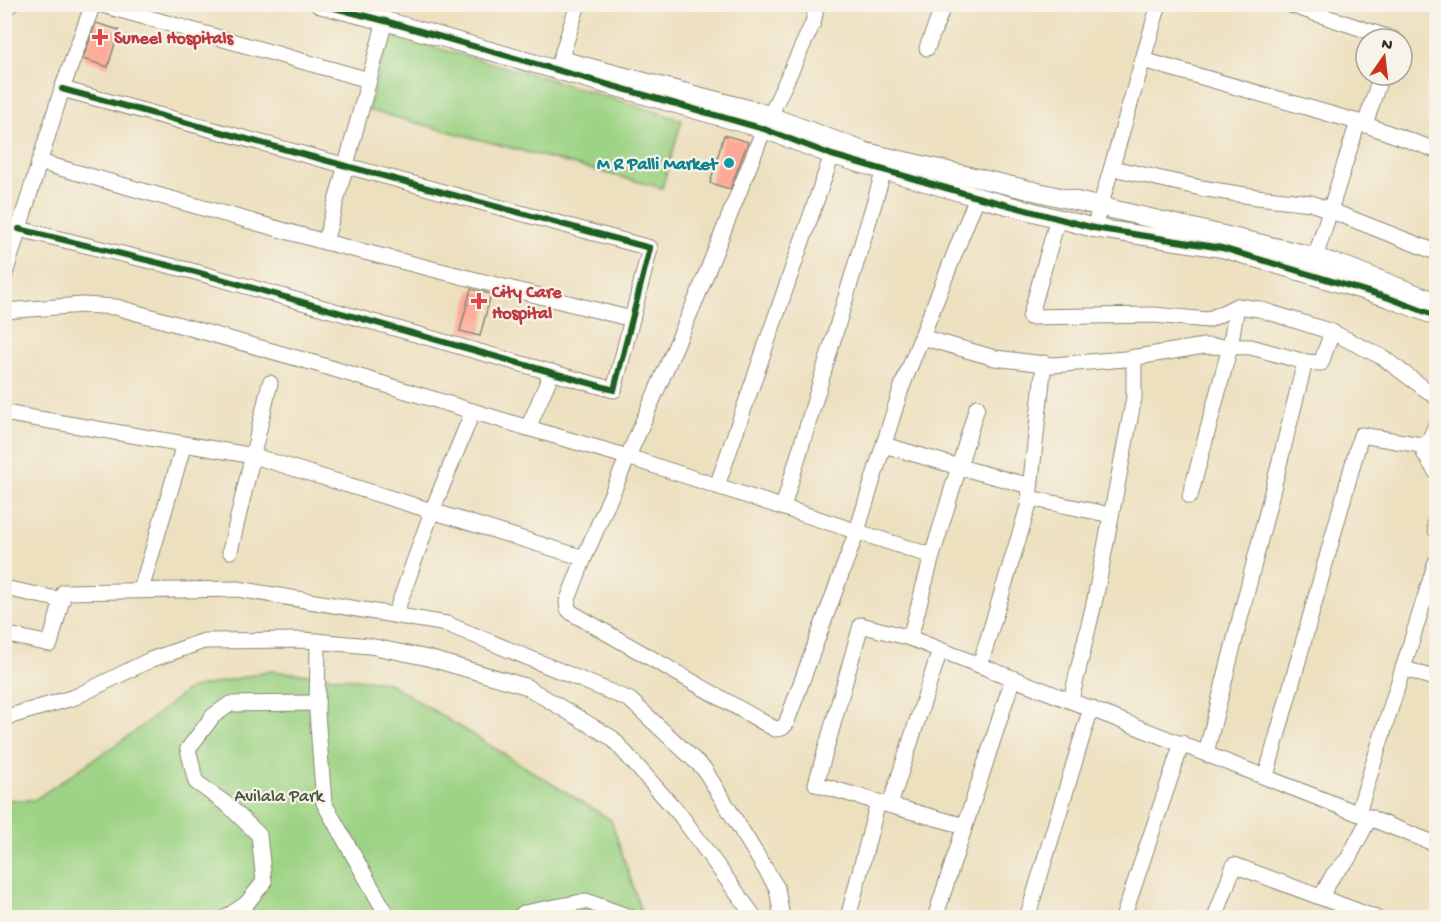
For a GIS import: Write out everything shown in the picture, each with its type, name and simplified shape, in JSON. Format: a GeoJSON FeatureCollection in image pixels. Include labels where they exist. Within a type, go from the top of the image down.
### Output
{"type":"FeatureCollection","features":[{"type":"Feature","properties":{"kind":"street"},"geometry":{"type":"LineString","coordinates":[[4,7],[9,4]]}},
{"type":"Feature","properties":{"kind":"street"},"geometry":{"type":"LineString","coordinates":[[4,277],[62,89],[93,4]]}},
{"type":"Feature","properties":{"kind":"street"},"geometry":{"type":"LineString","coordinates":[[99,4],[369,80]]}},
{"type":"Feature","properties":{"kind":"street"},"geometry":{"type":"LineString","coordinates":[[319,4],[558,65]]}},
{"type":"Feature","properties":{"kind":"street"},"geometry":{"type":"LineString","coordinates":[[348,4],[866,152],[1315,258],[1347,267],[1437,302]]}},
{"type":"Feature","properties":{"kind":"street"},"geometry":{"type":"LineString","coordinates":[[558,65],[578,4]]}},
{"type":"Feature","properties":{"kind":"street"},"geometry":{"type":"LineString","coordinates":[[817,4],[813,22],[767,122],[697,297],[567,602],[568,609],[572,613],[775,729],[782,728],[786,724],[857,531],[901,389],[977,197]]}},
{"type":"Feature","properties":{"kind":"street"},"geometry":{"type":"LineString","coordinates":[[927,48],[944,4]]}},
{"type":"Feature","properties":{"kind":"street"},"geometry":{"type":"LineString","coordinates":[[1094,228],[1159,4]]}},
{"type":"Feature","properties":{"kind":"street"},"geometry":{"type":"LineString","coordinates":[[1287,4],[1356,27]]}},
{"type":"Feature","properties":{"kind":"street"},"geometry":{"type":"LineString","coordinates":[[325,242],[385,21]]}},
{"type":"Feature","properties":{"kind":"street"},"geometry":{"type":"LineString","coordinates":[[1143,60],[1362,123],[1437,150]]}},
{"type":"Feature","properties":{"kind":"street"},"geometry":{"type":"LineString","coordinates":[[1315,258],[1376,87]]}},
{"type":"Feature","properties":{"kind":"street"},"geometry":{"type":"LineString","coordinates":[[19,229],[196,272],[614,390],[650,249],[62,89]]}},
{"type":"Feature","properties":{"kind":"street"},"geometry":{"type":"LineString","coordinates":[[767,122],[832,155],[977,197],[1094,228],[1222,248],[1389,298],[1437,316]]}},
{"type":"Feature","properties":{"kind":"street"},"geometry":{"type":"LineString","coordinates":[[717,486],[832,155]]}},
{"type":"Feature","properties":{"kind":"street"},"geometry":{"type":"LineString","coordinates":[[39,162],[325,242],[632,319]]}},
{"type":"Feature","properties":{"kind":"street"},"geometry":{"type":"LineString","coordinates":[[1113,168],[1201,188],[1311,203],[1437,252]]}},
{"type":"Feature","properties":{"kind":"street"},"geometry":{"type":"LineString","coordinates":[[783,507],[884,170]]}},
{"type":"Feature","properties":{"kind":"street"},"geometry":{"type":"LineString","coordinates":[[1058,218],[1030,317],[1154,315],[1208,320],[1237,306],[1259,309],[1332,332],[1382,357],[1437,397]]}},
{"type":"Feature","properties":{"kind":"street"},"geometry":{"type":"LineString","coordinates":[[4,310],[83,305],[116,307],[314,363],[628,457],[932,556]]}},
{"type":"Feature","properties":{"kind":"street"},"geometry":{"type":"LineString","coordinates":[[1190,496],[1230,347],[1237,306]]}},
{"type":"Feature","properties":{"kind":"street"},"geometry":{"type":"LineString","coordinates":[[921,337],[995,358],[1053,365],[1134,357],[1204,346],[1251,346],[1305,362],[1321,363],[1332,332]]}},
{"type":"Feature","properties":{"kind":"street"},"geometry":{"type":"LineString","coordinates":[[1071,700],[1095,599],[1134,399],[1134,357]]}},
{"type":"Feature","properties":{"kind":"street"},"geometry":{"type":"LineString","coordinates":[[1206,753],[1305,362]]}},
{"type":"Feature","properties":{"kind":"street"},"geometry":{"type":"LineString","coordinates":[[980,665],[1030,492],[1044,363]]}},
{"type":"Feature","properties":{"kind":"street"},"geometry":{"type":"LineString","coordinates":[[528,428],[552,372]]}},
{"type":"Feature","properties":{"kind":"street"},"geometry":{"type":"LineString","coordinates":[[230,551],[270,383]]}},
{"type":"Feature","properties":{"kind":"street"},"geometry":{"type":"LineString","coordinates":[[910,638],[977,406]]}},
{"type":"Feature","properties":{"kind":"street"},"geometry":{"type":"LineString","coordinates":[[395,615],[432,511],[473,411]]}},
{"type":"Feature","properties":{"kind":"street"},"geometry":{"type":"LineString","coordinates":[[4,412],[254,456],[585,558]]}},
{"type":"Feature","properties":{"kind":"street"},"geometry":{"type":"LineString","coordinates":[[1437,425],[1424,453],[1437,472]]}},
{"type":"Feature","properties":{"kind":"street"},"geometry":{"type":"LineString","coordinates":[[1266,776],[1360,435],[1427,446]]}},
{"type":"Feature","properties":{"kind":"street"},"geometry":{"type":"LineString","coordinates":[[141,590],[184,444]]}},
{"type":"Feature","properties":{"kind":"street"},"geometry":{"type":"LineString","coordinates":[[884,445],[1030,492],[1111,515]]}},
{"type":"Feature","properties":{"kind":"street"},"geometry":{"type":"LineString","coordinates":[[1437,519],[1435,524],[1437,530]]}},
{"type":"Feature","properties":{"kind":"street"},"geometry":{"type":"LineString","coordinates":[[1321,897],[1333,875],[1348,859],[1364,815],[1404,668],[1437,562]]}},
{"type":"Feature","properties":{"kind":"street"},"geometry":{"type":"LineString","coordinates":[[4,588],[62,600]]}},
{"type":"Feature","properties":{"kind":"street"},"geometry":{"type":"LineString","coordinates":[[4,634],[50,644],[64,592],[141,590],[238,589],[447,624],[630,700],[704,769],[777,888],[782,918]]}},
{"type":"Feature","properties":{"kind":"street"},"geometry":{"type":"LineString","coordinates":[[965,826],[816,784],[861,625],[910,638],[1364,815],[1435,838]]}},
{"type":"Feature","properties":{"kind":"street"},"geometry":{"type":"LineString","coordinates":[[4,718],[75,698],[150,660],[204,641],[318,641],[382,648],[428,658],[525,686],[612,738],[681,816],[755,918]]}},
{"type":"Feature","properties":{"kind":"street"},"geometry":{"type":"LineString","coordinates":[[318,641],[317,703],[324,803],[387,915],[385,918]]}},
{"type":"Feature","properties":{"kind":"street"},"geometry":{"type":"LineString","coordinates":[[848,918],[884,804],[940,650]]}},
{"type":"Feature","properties":{"kind":"street"},"geometry":{"type":"LineString","coordinates":[[1404,668],[1437,679]]}},
{"type":"Feature","properties":{"kind":"street"},"geometry":{"type":"LineString","coordinates":[[935,918],[1013,678]]}},
{"type":"Feature","properties":{"kind":"street"},"geometry":{"type":"LineString","coordinates":[[225,918],[246,904],[264,882],[259,835],[229,806],[196,782],[188,749],[213,716],[230,704],[317,703]]}},
{"type":"Feature","properties":{"kind":"street"},"geometry":{"type":"LineString","coordinates":[[1027,918],[1091,708]]}},
{"type":"Feature","properties":{"kind":"street"},"geometry":{"type":"LineString","coordinates":[[1123,918],[1182,743]]}},
{"type":"Feature","properties":{"kind":"street"},"geometry":{"type":"LineString","coordinates":[[1215,918],[1234,865],[1376,918]]}},
{"type":"Feature","properties":{"kind":"street"},"geometry":{"type":"LineString","coordinates":[[518,918],[524,913],[586,901],[632,918]]}},
{"type":"Feature","properties":{"kind":"green space"},"geometry":{"type":"Polygon","coordinates":[[[389,35],[549,79],[682,120],[662,188],[368,110],[389,35]]]}},
{"type":"Feature","properties":{"kind":"green space","name":"Avilala Park"},"geometry":{"type":"Polygon","coordinates":[[[271,671],[387,682],[611,820],[643,917],[5,918],[5,800],[34,800],[133,733],[189,689],[271,671]]]}},
{"type":"Feature","properties":{"kind":"building"},"geometry":{"type":"Polygon","coordinates":[[[96,23],[119,30],[108,67],[83,59],[96,23]]]}},
{"type":"Feature","properties":{"kind":"building","name":"M R Palli Market"},"geometry":{"type":"Polygon","coordinates":[[[724,135],[748,142],[730,189],[710,183],[724,135]]]}},
{"type":"Feature","properties":{"kind":"building"},"geometry":{"type":"Polygon","coordinates":[[[471,289],[491,294],[480,336],[460,331],[471,289]]]}},
{"type":"Feature","properties":{"kind":"cycle path"},"geometry":{"type":"LineString","coordinates":[[319,4],[764,129],[832,155],[977,197],[1094,228],[1222,248],[1389,298],[1436,316]]}},
{"type":"Feature","properties":{"kind":"cycle path"},"geometry":{"type":"LineString","coordinates":[[19,229],[196,272],[614,390],[650,248],[62,89]]}},
{"type":"Feature","properties":{"kind":"place","name":"Suneel Hospitals"},"geometry":{"type":"Point","coordinates":[100,37]}},
{"type":"Feature","properties":{"kind":"place","name":"M R Palli Market"},"geometry":{"type":"Point","coordinates":[729,163]}},
{"type":"Feature","properties":{"kind":"place","name":"City Care Hospital"},"geometry":{"type":"Point","coordinates":[479,301]}}]}
